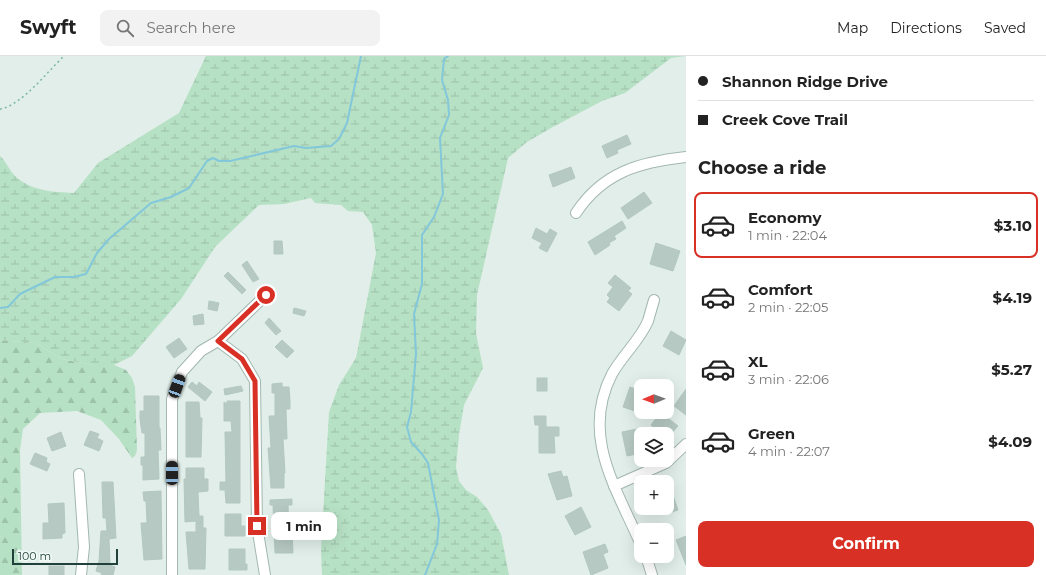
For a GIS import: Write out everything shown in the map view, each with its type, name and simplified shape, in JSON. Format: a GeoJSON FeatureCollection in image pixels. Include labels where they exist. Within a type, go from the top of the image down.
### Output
{"type":"FeatureCollection","features":[{"type":"Feature","properties":{"kind":"street"},"geometry":{"type":"LineString","coordinates":[[576,213],[584,201],[600,185],[620,173],[647,162],[686,157]]}},
{"type":"Feature","properties":{"kind":"street"},"geometry":{"type":"LineString","coordinates":[[172,575],[172,399],[182,372],[201,351],[218,341],[266,295]]}},
{"type":"Feature","properties":{"kind":"street"},"geometry":{"type":"LineString","coordinates":[[634,530],[603,458],[600,430],[602,402],[606,387],[613,372],[647,322],[654,300]]}},
{"type":"Feature","properties":{"kind":"street"},"geometry":{"type":"LineString","coordinates":[[218,341],[242,359],[255,381],[257,526],[265,575]]}},
{"type":"Feature","properties":{"kind":"street"},"geometry":{"type":"LineString","coordinates":[[614,486],[666,463],[686,444]]}},
{"type":"Feature","properties":{"kind":"street"},"geometry":{"type":"LineString","coordinates":[[78,474],[84,548],[81,575]]}},
{"type":"Feature","properties":{"kind":"street"},"geometry":{"type":"LineString","coordinates":[[648,563],[652,575]]}},
{"type":"Feature","properties":{"kind":"path"},"geometry":{"type":"LineString","coordinates":[[0,109],[16,102],[64,56]]}},
{"type":"Feature","properties":{"kind":"green space"},"geometry":{"type":"Polygon","coordinates":[[[206,56],[686,56],[671,58],[625,93],[602,101],[551,128],[527,142],[508,158],[477,295],[476,333],[483,368],[464,405],[456,467],[459,481],[466,490],[477,497],[488,510],[501,534],[509,575],[322,575],[321,550],[329,412],[339,385],[356,358],[376,253],[372,225],[363,212],[348,211],[341,205],[315,203],[311,198],[284,204],[259,205],[215,247],[181,299],[132,356],[114,365],[93,365],[61,359],[36,343],[0,340],[0,156],[15,176],[28,185],[43,190],[74,193],[98,163],[179,113],[206,56]]]}},
{"type":"Feature","properties":{"kind":"green space"},"geometry":{"type":"Polygon","coordinates":[[[0,340],[36,343],[61,359],[93,365],[114,365],[126,370],[132,378],[135,387],[137,450],[135,456],[132,458],[119,439],[101,420],[77,411],[40,413],[23,429],[20,450],[22,575],[0,575],[0,340]]]}},
{"type":"Feature","properties":{"kind":"building"},"geometry":{"type":"Polygon","coordinates":[[[627,135],[631,144],[617,150],[618,153],[607,158],[602,146],[627,135]]]}},
{"type":"Feature","properties":{"kind":"building"},"geometry":{"type":"Polygon","coordinates":[[[571,167],[575,178],[553,187],[549,175],[571,167]]]}},
{"type":"Feature","properties":{"kind":"building"},"geometry":{"type":"Polygon","coordinates":[[[644,192],[652,203],[628,219],[621,208],[644,192]]]}},
{"type":"Feature","properties":{"kind":"building"},"geometry":{"type":"Polygon","coordinates":[[[622,221],[626,228],[614,236],[616,239],[609,243],[610,245],[595,255],[588,242],[622,221]]]}},
{"type":"Feature","properties":{"kind":"building"},"geometry":{"type":"Polygon","coordinates":[[[536,228],[547,234],[550,229],[557,233],[547,252],[539,248],[542,243],[532,238],[536,228]]]}},
{"type":"Feature","properties":{"kind":"building"},"geometry":{"type":"Polygon","coordinates":[[[274,241],[282,241],[283,254],[274,254],[274,241]]]}},
{"type":"Feature","properties":{"kind":"building"},"geometry":{"type":"Polygon","coordinates":[[[656,243],[680,251],[673,271],[650,264],[656,243]]]}},
{"type":"Feature","properties":{"kind":"building"},"geometry":{"type":"Polygon","coordinates":[[[247,261],[259,279],[253,282],[242,265],[247,261]]]}},
{"type":"Feature","properties":{"kind":"building"},"geometry":{"type":"Polygon","coordinates":[[[228,272],[246,290],[242,294],[224,276],[228,272]]]}},
{"type":"Feature","properties":{"kind":"building"},"geometry":{"type":"Polygon","coordinates":[[[615,275],[631,288],[628,291],[632,294],[619,311],[607,302],[610,298],[607,295],[613,287],[608,283],[615,275]]]}},
{"type":"Feature","properties":{"kind":"building"},"geometry":{"type":"Polygon","coordinates":[[[209,301],[219,303],[217,311],[208,309],[209,301]]]}},
{"type":"Feature","properties":{"kind":"building"},"geometry":{"type":"Polygon","coordinates":[[[294,308],[306,311],[304,316],[293,313],[294,308]]]}},
{"type":"Feature","properties":{"kind":"building"},"geometry":{"type":"Polygon","coordinates":[[[203,314],[204,324],[194,325],[193,316],[203,314]]]}},
{"type":"Feature","properties":{"kind":"building"},"geometry":{"type":"Polygon","coordinates":[[[269,318],[281,331],[276,335],[265,323],[269,318]]]}},
{"type":"Feature","properties":{"kind":"building"},"geometry":{"type":"Polygon","coordinates":[[[671,331],[686,340],[679,355],[663,346],[671,331]]]}},
{"type":"Feature","properties":{"kind":"building"},"geometry":{"type":"Polygon","coordinates":[[[179,338],[187,349],[174,358],[166,347],[179,338]]]}},
{"type":"Feature","properties":{"kind":"building"},"geometry":{"type":"Polygon","coordinates":[[[282,340],[294,351],[287,358],[275,347],[282,340]]]}},
{"type":"Feature","properties":{"kind":"building"},"geometry":{"type":"Polygon","coordinates":[[[537,378],[547,378],[547,391],[537,391],[537,378]]]}},
{"type":"Feature","properties":{"kind":"building"},"geometry":{"type":"Polygon","coordinates":[[[192,382],[197,386],[199,382],[212,392],[205,401],[188,387],[192,382]]]}},
{"type":"Feature","properties":{"kind":"building"},"geometry":{"type":"Polygon","coordinates":[[[282,383],[282,387],[289,387],[290,401],[290,409],[286,409],[287,439],[283,439],[285,473],[284,488],[271,488],[268,448],[271,448],[269,416],[275,416],[275,393],[272,393],[272,384],[282,383]]]}},
{"type":"Feature","properties":{"kind":"building"},"geometry":{"type":"Polygon","coordinates":[[[241,386],[243,391],[225,395],[224,389],[241,386]]]}},
{"type":"Feature","properties":{"kind":"building"},"geometry":{"type":"Polygon","coordinates":[[[630,387],[634,388],[634,411],[623,407],[630,387]]]}},
{"type":"Feature","properties":{"kind":"building"},"geometry":{"type":"Polygon","coordinates":[[[686,389],[686,415],[674,406],[686,389]]]}},
{"type":"Feature","properties":{"kind":"building"},"geometry":{"type":"Polygon","coordinates":[[[144,396],[159,396],[161,450],[158,450],[159,479],[143,480],[143,465],[141,465],[141,457],[145,457],[145,433],[142,433],[140,411],[144,411],[144,396]]]}},
{"type":"Feature","properties":{"kind":"building"},"geometry":{"type":"Polygon","coordinates":[[[227,401],[240,401],[240,503],[226,503],[225,490],[220,490],[220,482],[226,482],[225,432],[232,432],[231,421],[224,421],[224,402],[227,404],[227,401]]]}},
{"type":"Feature","properties":{"kind":"building"},"geometry":{"type":"Polygon","coordinates":[[[186,402],[199,402],[200,418],[202,418],[201,457],[186,457],[186,402]]]}},
{"type":"Feature","properties":{"kind":"building"},"geometry":{"type":"Polygon","coordinates":[[[534,416],[546,416],[546,427],[559,427],[559,436],[554,436],[555,453],[539,453],[539,425],[535,425],[534,416]]]}},
{"type":"Feature","properties":{"kind":"building"},"geometry":{"type":"Polygon","coordinates":[[[656,419],[669,419],[678,426],[674,431],[674,427],[653,427],[651,425],[656,419]]]}},
{"type":"Feature","properties":{"kind":"building"},"geometry":{"type":"Polygon","coordinates":[[[634,430],[634,454],[627,456],[622,432],[634,430]]]}},
{"type":"Feature","properties":{"kind":"building"},"geometry":{"type":"Polygon","coordinates":[[[90,431],[99,434],[97,438],[103,441],[99,451],[84,445],[90,431]]]}},
{"type":"Feature","properties":{"kind":"building"},"geometry":{"type":"Polygon","coordinates":[[[61,432],[66,446],[52,451],[47,438],[61,432]]]}},
{"type":"Feature","properties":{"kind":"building"},"geometry":{"type":"Polygon","coordinates":[[[35,453],[47,458],[46,462],[50,464],[47,471],[30,464],[35,453]]]}},
{"type":"Feature","properties":{"kind":"building"},"geometry":{"type":"Polygon","coordinates":[[[186,468],[204,468],[204,479],[208,479],[208,491],[198,492],[199,516],[203,516],[203,528],[206,528],[205,569],[189,569],[186,532],[196,532],[196,521],[185,522],[184,479],[186,479],[186,468]]]}},
{"type":"Feature","properties":{"kind":"building"},"geometry":{"type":"Polygon","coordinates":[[[561,471],[563,477],[567,476],[572,496],[557,500],[548,474],[561,471]]]}},
{"type":"Feature","properties":{"kind":"building"},"geometry":{"type":"Polygon","coordinates":[[[102,482],[113,482],[116,538],[109,539],[110,565],[115,567],[113,575],[101,575],[102,573],[96,571],[99,561],[101,531],[107,531],[106,518],[103,518],[102,482]]]}},
{"type":"Feature","properties":{"kind":"building"},"geometry":{"type":"Polygon","coordinates":[[[161,491],[162,559],[144,560],[141,523],[147,523],[146,501],[144,501],[143,492],[161,491]]]}},
{"type":"Feature","properties":{"kind":"building"},"geometry":{"type":"Polygon","coordinates":[[[674,498],[678,510],[674,511],[674,498]]]}},
{"type":"Feature","properties":{"kind":"building"},"geometry":{"type":"Polygon","coordinates":[[[292,499],[292,505],[288,505],[289,532],[292,532],[293,553],[275,553],[273,505],[270,505],[270,500],[292,499]]]}},
{"type":"Feature","properties":{"kind":"building"},"geometry":{"type":"Polygon","coordinates":[[[64,503],[65,533],[62,534],[62,538],[43,539],[43,523],[49,523],[48,504],[64,503]]]}},
{"type":"Feature","properties":{"kind":"building"},"geometry":{"type":"Polygon","coordinates":[[[581,507],[591,527],[575,535],[565,516],[581,507]]]}},
{"type":"Feature","properties":{"kind":"building"},"geometry":{"type":"Polygon","coordinates":[[[225,514],[241,514],[241,526],[245,526],[245,536],[225,536],[225,514]]]}},
{"type":"Feature","properties":{"kind":"building"},"geometry":{"type":"Polygon","coordinates":[[[686,536],[686,565],[676,540],[686,536]]]}},
{"type":"Feature","properties":{"kind":"building"},"geometry":{"type":"Polygon","coordinates":[[[605,544],[608,552],[603,554],[608,568],[591,575],[583,552],[605,544]]]}},
{"type":"Feature","properties":{"kind":"building"},"geometry":{"type":"Polygon","coordinates":[[[229,549],[245,549],[245,564],[247,564],[247,570],[229,570],[229,549]]]}},
{"type":"Feature","properties":{"kind":"building"},"geometry":{"type":"Polygon","coordinates":[[[49,566],[64,566],[64,575],[49,575],[49,566]]]}},
{"type":"Feature","properties":{"kind":"waterway"},"geometry":{"type":"LineString","coordinates":[[0,308],[8,307],[20,294],[55,277],[74,277],[86,274],[97,253],[109,239],[151,203],[171,197],[189,188],[207,161],[213,158],[219,161],[230,161],[294,146],[306,148],[331,146],[339,139],[347,123],[361,56]]}},
{"type":"Feature","properties":{"kind":"waterway"},"geometry":{"type":"LineString","coordinates":[[425,575],[437,544],[439,520],[428,463],[411,442],[407,427],[411,412],[416,354],[414,314],[422,284],[422,235],[434,217],[443,194],[440,138],[449,115],[448,100],[442,80],[444,59],[448,56]]}},
{"type":"Feature","properties":{"kind":"route"},"geometry":{"type":"LineString","coordinates":[[257,526],[255,381],[242,359],[218,341],[266,295]]}}]}
